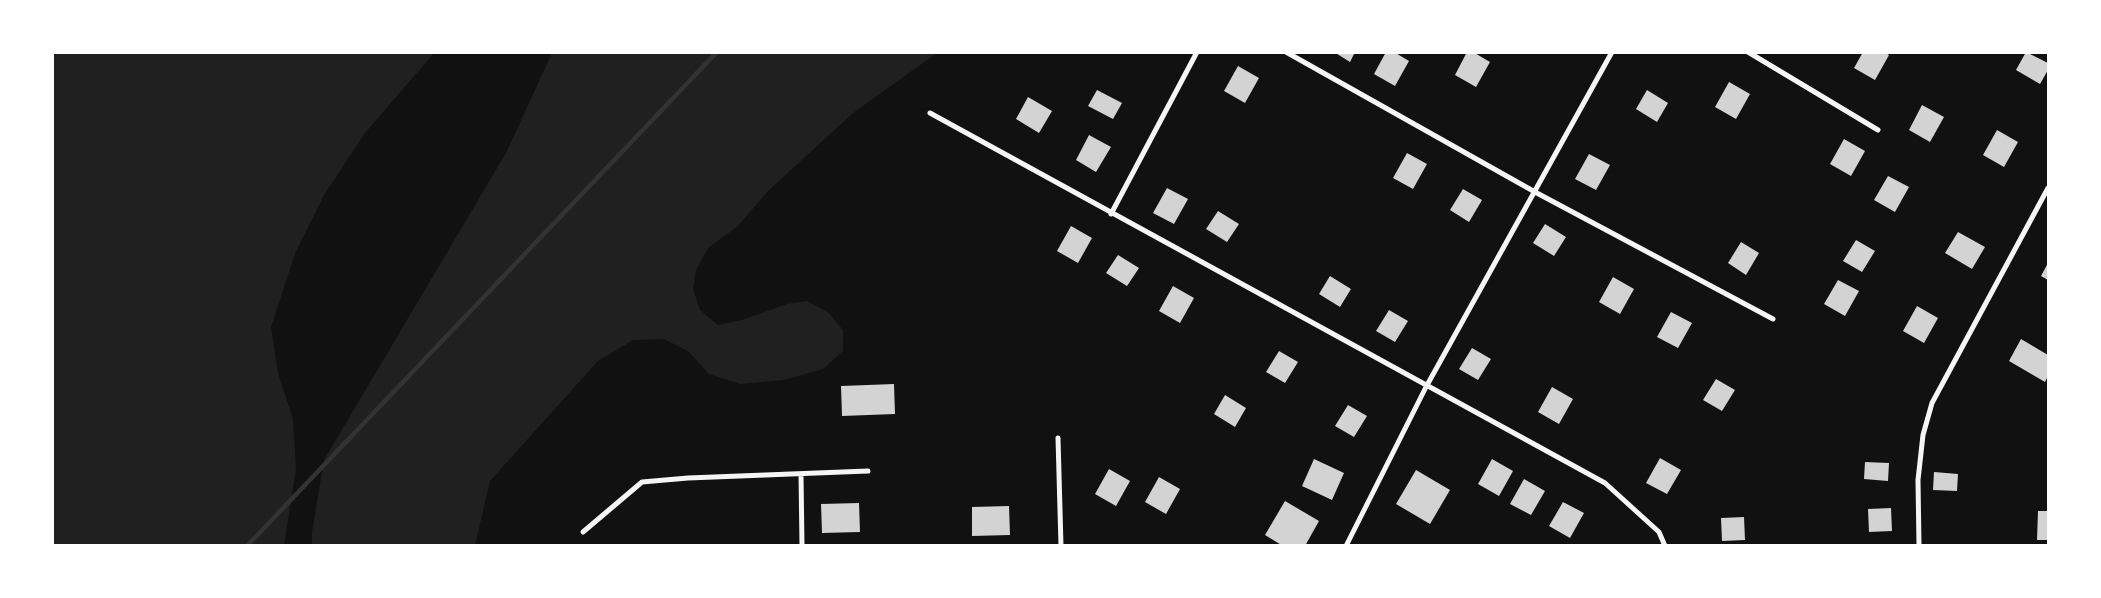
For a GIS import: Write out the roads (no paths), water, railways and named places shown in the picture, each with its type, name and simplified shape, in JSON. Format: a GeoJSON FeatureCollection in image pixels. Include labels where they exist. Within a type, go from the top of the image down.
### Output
{"type":"FeatureCollection","features":[{"type":"Feature","properties":{"kind":"street"},"geometry":{"type":"LineString","coordinates":[[1111,214],[1197,52]]}},
{"type":"Feature","properties":{"kind":"street"},"geometry":{"type":"LineString","coordinates":[[1286,52],[1535,192],[1773,318]]}},
{"type":"Feature","properties":{"kind":"street"},"geometry":{"type":"LineString","coordinates":[[1346,546],[1426,387],[1612,52]]}},
{"type":"Feature","properties":{"kind":"street"},"geometry":{"type":"LineString","coordinates":[[1748,52],[1878,130]]}},
{"type":"Feature","properties":{"kind":"street"},"geometry":{"type":"LineString","coordinates":[[930,113],[1426,387],[1605,483],[1658,532],[1665,546]]}},
{"type":"Feature","properties":{"kind":"street"},"geometry":{"type":"LineString","coordinates":[[1919,546],[1918,480],[1923,435],[1932,402],[2048,188]]}},
{"type":"Feature","properties":{"kind":"street"},"geometry":{"type":"LineString","coordinates":[[1058,438],[1062,546]]}},
{"type":"Feature","properties":{"kind":"street"},"geometry":{"type":"LineString","coordinates":[[583,532],[642,482],[688,478],[868,471]]}},
{"type":"Feature","properties":{"kind":"street"},"geometry":{"type":"LineString","coordinates":[[801,474],[802,546]]}},
{"type":"Feature","properties":{"kind":"waterway"},"geometry":{"type":"LineString","coordinates":[[247,546],[717,52]]}}]}
